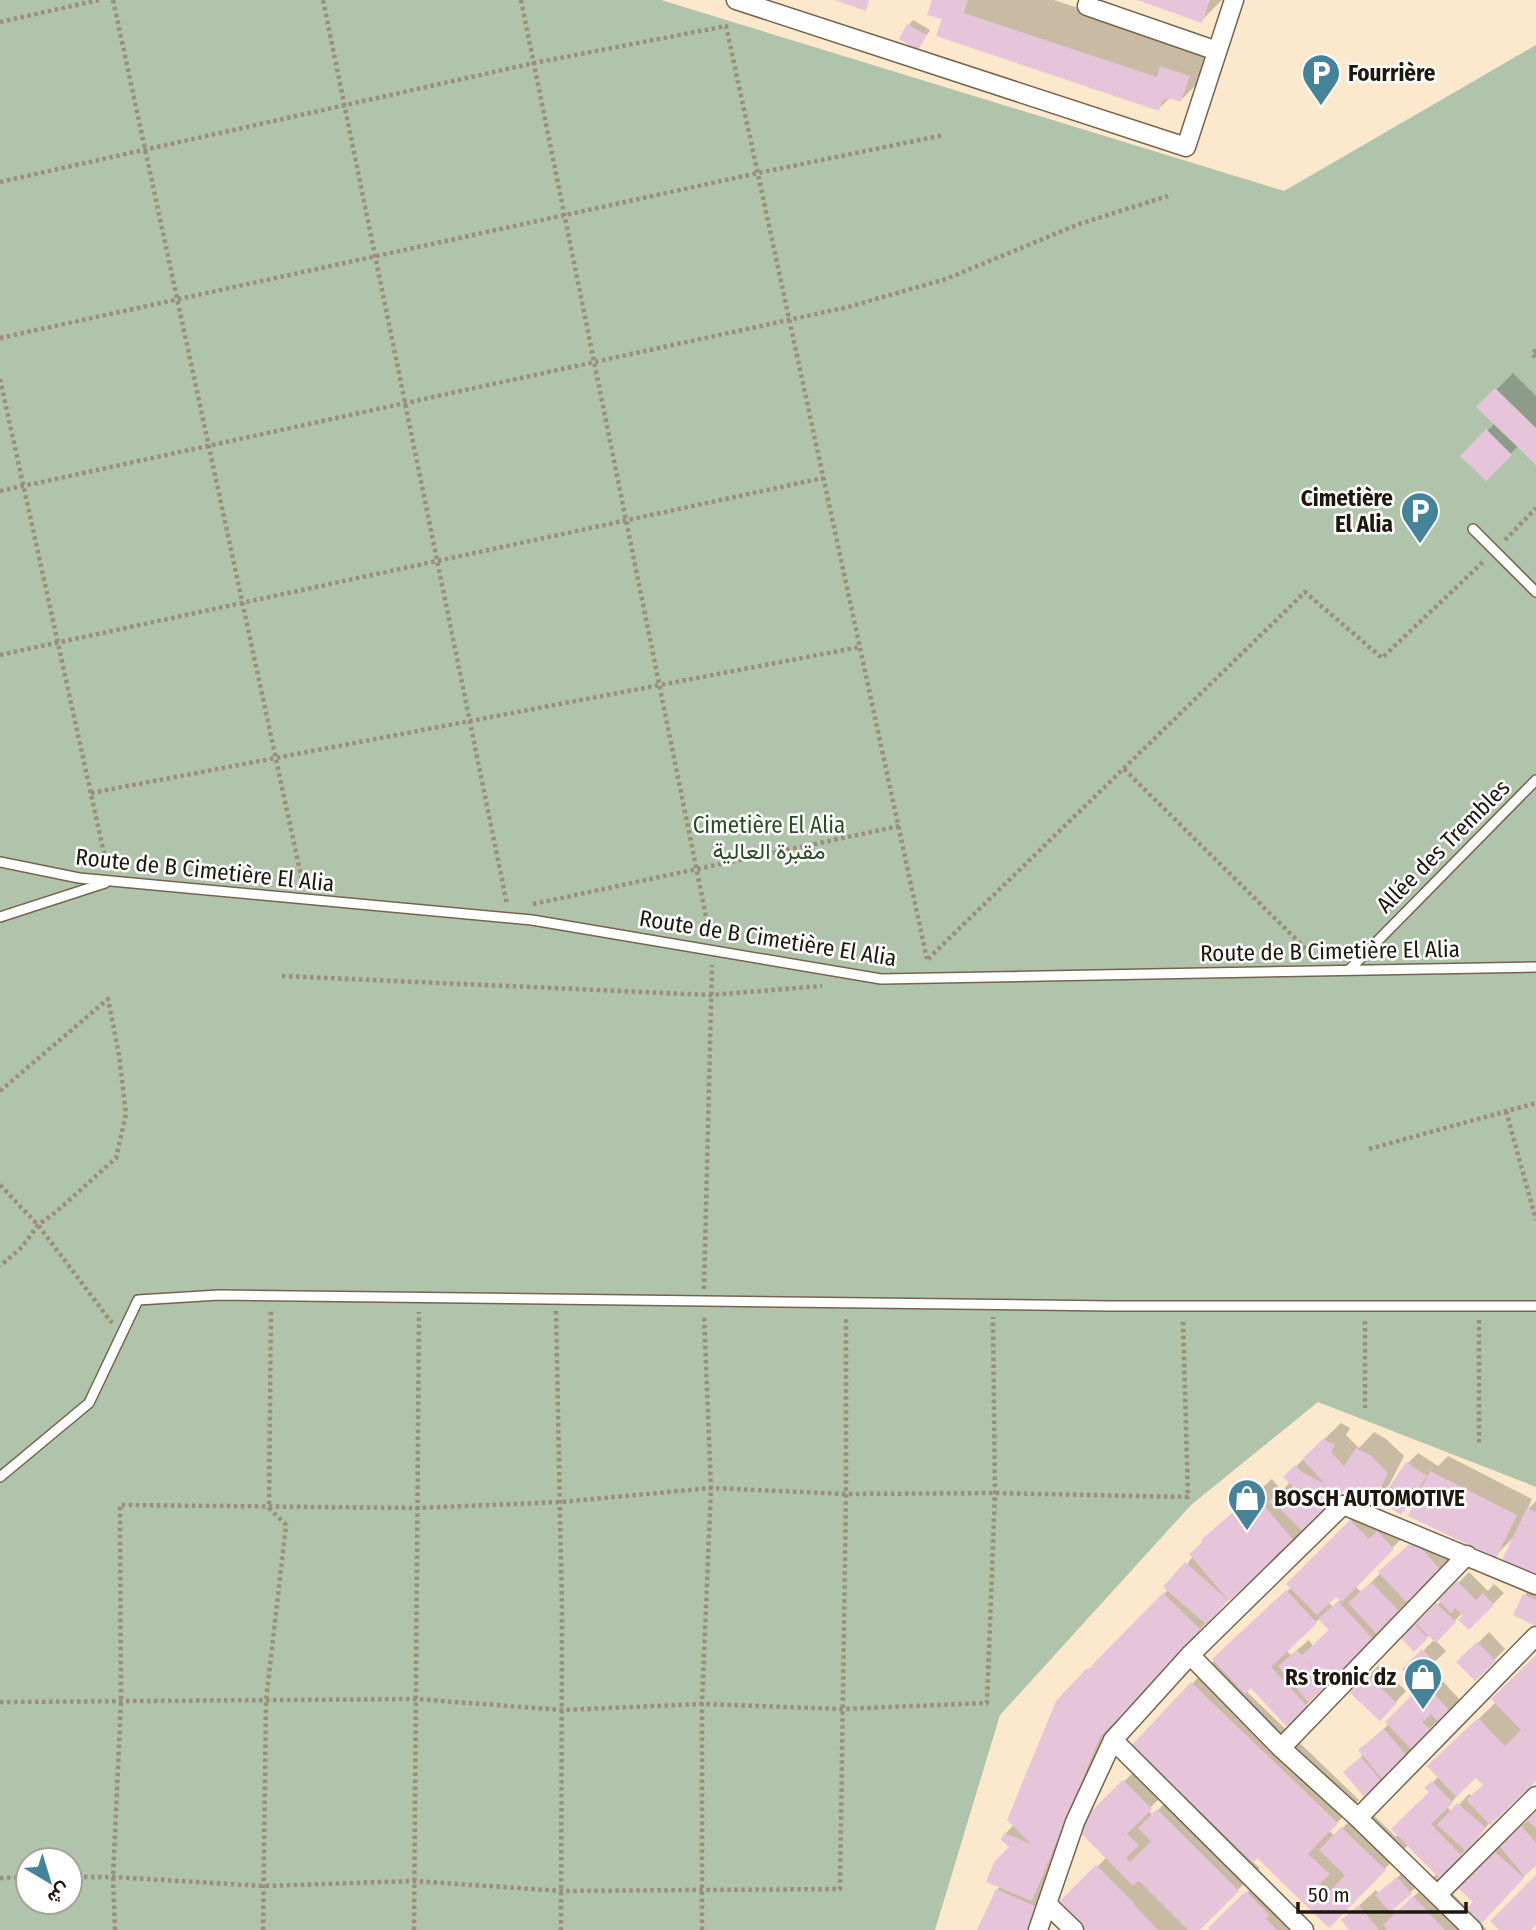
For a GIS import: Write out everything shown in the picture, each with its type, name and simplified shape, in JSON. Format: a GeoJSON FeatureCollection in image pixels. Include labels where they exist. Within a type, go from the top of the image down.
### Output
{"type":"FeatureCollection","features":[{"type":"Feature","properties":{"kind":"street"},"geometry":{"type":"LineString","coordinates":[[736,0],[1186,146],[1234,0]]}},
{"type":"Feature","properties":{"kind":"street"},"geometry":{"type":"LineString","coordinates":[[1089,0],[1087,5],[1217,51]]}},
{"type":"Feature","properties":{"kind":"street"},"geometry":{"type":"LineString","coordinates":[[1038,1930],[1075,1822],[1114,1740],[1190,1654],[1343,1506],[1536,1585]]}},
{"type":"Feature","properties":{"kind":"street"},"geometry":{"type":"LineString","coordinates":[[1281,1748],[1467,1555]]}},
{"type":"Feature","properties":{"kind":"street"},"geometry":{"type":"LineString","coordinates":[[1358,1818],[1536,1636]]}},
{"type":"Feature","properties":{"kind":"street"},"geometry":{"type":"LineString","coordinates":[[1190,1654],[1281,1748],[1358,1818],[1473,1930]]}},
{"type":"Feature","properties":{"kind":"street"},"geometry":{"type":"LineString","coordinates":[[1114,1740],[1304,1930]]}},
{"type":"Feature","properties":{"kind":"street"},"geometry":{"type":"LineString","coordinates":[[1438,1894],[1536,1796]]}},
{"type":"Feature","properties":{"kind":"street"},"geometry":{"type":"LineString","coordinates":[[1047,1904],[1074,1930]]}},
{"type":"Feature","properties":{"kind":"lane"},"geometry":{"type":"LineString","coordinates":[[1473,529],[1536,592]]}},
{"type":"Feature","properties":{"kind":"lane","name":"Allée des Trembles"},"geometry":{"type":"LineString","coordinates":[[1349,970],[1536,780]]}},
{"type":"Feature","properties":{"kind":"lane","name":"Route de B Cimetière El Alia"},"geometry":{"type":"LineString","coordinates":[[0,862],[79,878],[307,900],[509,914],[881,979],[1536,967]]}},
{"type":"Feature","properties":{"kind":"lane"},"geometry":{"type":"LineString","coordinates":[[0,917],[110,881]]}},
{"type":"Feature","properties":{"kind":"lane"},"geometry":{"type":"LineString","coordinates":[[0,1477],[89,1403],[138,1300],[219,1295],[1183,1306],[1536,1306]]}},
{"type":"Feature","properties":{"kind":"path"},"geometry":{"type":"LineString","coordinates":[[0,22],[99,0]]}},
{"type":"Feature","properties":{"kind":"path"},"geometry":{"type":"LineString","coordinates":[[113,0],[307,900]]}},
{"type":"Feature","properties":{"kind":"path"},"geometry":{"type":"LineString","coordinates":[[323,0],[509,914],[696,869],[899,826]]}},
{"type":"Feature","properties":{"kind":"path"},"geometry":{"type":"LineString","coordinates":[[521,0],[712,951],[704,1301],[711,1489],[702,1704],[702,1930]]}},
{"type":"Feature","properties":{"kind":"path"},"geometry":{"type":"LineString","coordinates":[[0,183],[534,63],[726,26],[927,960]]}},
{"type":"Feature","properties":{"kind":"path"},"geometry":{"type":"LineString","coordinates":[[0,338],[944,135]]}},
{"type":"Feature","properties":{"kind":"path"},"geometry":{"type":"LineString","coordinates":[[0,491],[848,307],[946,279],[1079,224],[1168,196]]}},
{"type":"Feature","properties":{"kind":"path"},"geometry":{"type":"LineString","coordinates":[[1536,349],[1532,354],[1536,358]]}},
{"type":"Feature","properties":{"kind":"path"},"geometry":{"type":"LineString","coordinates":[[0,379],[110,881]]}},
{"type":"Feature","properties":{"kind":"path"},"geometry":{"type":"LineString","coordinates":[[0,655],[824,478]]}},
{"type":"Feature","properties":{"kind":"path"},"geometry":{"type":"LineString","coordinates":[[908,978],[1305,592],[1382,658],[1495,551],[1536,508]]}},
{"type":"Feature","properties":{"kind":"path"},"geometry":{"type":"LineString","coordinates":[[90,793],[860,647]]}},
{"type":"Feature","properties":{"kind":"path"},"geometry":{"type":"LineString","coordinates":[[1124,769],[1328,970]]}},
{"type":"Feature","properties":{"kind":"path"},"geometry":{"type":"LineString","coordinates":[[282,976],[711,995],[829,985]]}},
{"type":"Feature","properties":{"kind":"path"},"geometry":{"type":"LineString","coordinates":[[0,1091],[108,999],[119,1055],[126,1114],[116,1158],[38,1225],[22,1247],[0,1266]]}},
{"type":"Feature","properties":{"kind":"path"},"geometry":{"type":"LineString","coordinates":[[1368,1149],[1536,1103]]}},
{"type":"Feature","properties":{"kind":"path"},"geometry":{"type":"LineString","coordinates":[[1506,1111],[1536,1220]]}},
{"type":"Feature","properties":{"kind":"path"},"geometry":{"type":"LineString","coordinates":[[0,1185],[38,1225],[121,1335]]}},
{"type":"Feature","properties":{"kind":"path"},"geometry":{"type":"LineString","coordinates":[[263,1930],[266,1701],[286,1525],[269,1508],[272,1296]]}},
{"type":"Feature","properties":{"kind":"path"},"geometry":{"type":"LineString","coordinates":[[414,1930],[419,1297]]}},
{"type":"Feature","properties":{"kind":"path"},"geometry":{"type":"LineString","coordinates":[[555,1299],[561,1502],[561,1930]]}},
{"type":"Feature","properties":{"kind":"path"},"geometry":{"type":"LineString","coordinates":[[84,1877],[264,1886],[414,1881],[562,1891],[840,1889],[846,1494],[845,1303]]}},
{"type":"Feature","properties":{"kind":"path"},"geometry":{"type":"LineString","coordinates":[[0,1702],[416,1699],[562,1710],[702,1704],[842,1709],[987,1703],[996,1493],[993,1304]]}},
{"type":"Feature","properties":{"kind":"path"},"geometry":{"type":"LineString","coordinates":[[115,1930],[113,1877],[121,1702],[120,1505],[417,1508],[561,1502],[711,1489],[846,1494],[996,1493],[1188,1497],[1183,1306]]}},
{"type":"Feature","properties":{"kind":"path"},"geometry":{"type":"LineString","coordinates":[[1365,1306],[1366,1408]]}},
{"type":"Feature","properties":{"kind":"path"},"geometry":{"type":"LineString","coordinates":[[1479,1306],[1479,1445]]}},
{"type":"Feature","properties":{"kind":"green space","name":"Cimetière El Alia مقبرة العالية"},"geometry":{"type":"Polygon","coordinates":[[[0,0],[661,0],[1284,191],[1536,45],[1536,1487],[1318,1402],[1191,1505],[1000,1715],[935,1930],[0,1930],[0,0]]]}},
{"type":"Feature","properties":{"kind":"building"},"geometry":{"type":"Polygon","coordinates":[[[835,0],[869,0],[866,11],[835,0]]]}},
{"type":"Feature","properties":{"kind":"building"},"geometry":{"type":"Polygon","coordinates":[[[932,0],[968,0],[964,13],[1157,77],[1160,66],[1190,76],[1181,102],[1169,98],[1162,101],[1159,111],[936,36],[942,19],[927,15],[932,0]]]}},
{"type":"Feature","properties":{"kind":"building"},"geometry":{"type":"Polygon","coordinates":[[[1137,0],[1210,0],[1202,23],[1137,0]]]}},
{"type":"Feature","properties":{"kind":"building"},"geometry":{"type":"Polygon","coordinates":[[[907,24],[927,35],[918,50],[899,39],[907,24]]]}},
{"type":"Feature","properties":{"kind":"building"},"geometry":{"type":"Polygon","coordinates":[[[1495,388],[1536,428],[1536,465],[1476,407],[1495,388]]]}},
{"type":"Feature","properties":{"kind":"building"},"geometry":{"type":"Polygon","coordinates":[[[1486,429],[1512,455],[1486,481],[1460,456],[1486,429]]]}},
{"type":"Feature","properties":{"kind":"building"},"geometry":{"type":"Polygon","coordinates":[[[1323,1439],[1335,1445],[1331,1452],[1344,1466],[1356,1448],[1370,1455],[1388,1473],[1373,1504],[1345,1490],[1302,1531],[1278,1507],[1268,1502],[1273,1498],[1287,1504],[1295,1489],[1283,1477],[1295,1465],[1302,1472],[1325,1484],[1302,1459],[1323,1439]]]}},
{"type":"Feature","properties":{"kind":"building"},"geometry":{"type":"Polygon","coordinates":[[[1406,1462],[1427,1476],[1401,1515],[1380,1501],[1406,1462]]]}},
{"type":"Feature","properties":{"kind":"building"},"geometry":{"type":"Polygon","coordinates":[[[1430,1471],[1517,1515],[1496,1558],[1408,1516],[1430,1471]]]}},
{"type":"Feature","properties":{"kind":"building"},"geometry":{"type":"Polygon","coordinates":[[[1254,1494],[1296,1543],[1229,1601],[1189,1554],[1203,1543],[1201,1540],[1254,1494]]]}},
{"type":"Feature","properties":{"kind":"building"},"geometry":{"type":"Polygon","coordinates":[[[1527,1508],[1536,1512],[1536,1576],[1502,1560],[1527,1508]]]}},
{"type":"Feature","properties":{"kind":"building"},"geometry":{"type":"Polygon","coordinates":[[[1350,1520],[1369,1539],[1377,1531],[1394,1549],[1342,1602],[1336,1597],[1317,1615],[1286,1584],[1350,1520]]]}},
{"type":"Feature","properties":{"kind":"building"},"geometry":{"type":"Polygon","coordinates":[[[1414,1540],[1441,1570],[1406,1602],[1378,1572],[1414,1540]]]}},
{"type":"Feature","properties":{"kind":"building"},"geometry":{"type":"Polygon","coordinates":[[[1185,1562],[1228,1600],[1207,1625],[1163,1587],[1185,1562]]]}},
{"type":"Feature","properties":{"kind":"building"},"geometry":{"type":"Polygon","coordinates":[[[1457,1581],[1476,1600],[1483,1593],[1494,1605],[1469,1630],[1458,1620],[1463,1616],[1455,1608],[1451,1613],[1438,1600],[1457,1581]]]}},
{"type":"Feature","properties":{"kind":"building"},"geometry":{"type":"Polygon","coordinates":[[[1371,1582],[1400,1612],[1377,1634],[1348,1603],[1371,1582]]]}},
{"type":"Feature","properties":{"kind":"building"},"geometry":{"type":"Polygon","coordinates":[[[1286,1590],[1317,1623],[1271,1667],[1308,1707],[1287,1727],[1251,1688],[1245,1694],[1212,1659],[1286,1590]]]}},
{"type":"Feature","properties":{"kind":"building"},"geometry":{"type":"Polygon","coordinates":[[[1163,1593],[1202,1631],[1100,1737],[1032,1901],[986,1882],[994,1862],[1009,1847],[1001,1840],[1004,1833],[1031,1844],[1007,1820],[1056,1701],[1087,1668],[1091,1669],[1163,1593]]]}},
{"type":"Feature","properties":{"kind":"building"},"geometry":{"type":"Polygon","coordinates":[[[1523,1594],[1536,1600],[1536,1626],[1513,1615],[1523,1594]]]}},
{"type":"Feature","properties":{"kind":"building"},"geometry":{"type":"Polygon","coordinates":[[[1338,1601],[1374,1640],[1327,1683],[1305,1659],[1327,1686],[1308,1702],[1278,1666],[1297,1650],[1302,1655],[1329,1630],[1318,1619],[1338,1601]]]}},
{"type":"Feature","properties":{"kind":"building"},"geometry":{"type":"Polygon","coordinates":[[[1436,1603],[1456,1622],[1436,1643],[1416,1624],[1436,1603]]]}},
{"type":"Feature","properties":{"kind":"building"},"geometry":{"type":"Polygon","coordinates":[[[1414,1624],[1428,1638],[1414,1652],[1400,1637],[1414,1624]]]}},
{"type":"Feature","properties":{"kind":"building"},"geometry":{"type":"Polygon","coordinates":[[[1477,1642],[1496,1661],[1475,1681],[1456,1662],[1477,1642]]]}},
{"type":"Feature","properties":{"kind":"building"},"geometry":{"type":"Polygon","coordinates":[[[1422,1649],[1436,1663],[1416,1683],[1402,1669],[1422,1649]]]}},
{"type":"Feature","properties":{"kind":"building"},"geometry":{"type":"Polygon","coordinates":[[[1536,1655],[1536,1781],[1490,1825],[1466,1800],[1483,1785],[1476,1778],[1456,1797],[1427,1766],[1478,1718],[1505,1746],[1521,1730],[1491,1699],[1536,1655]]]}},
{"type":"Feature","properties":{"kind":"building"},"geometry":{"type":"Polygon","coordinates":[[[1367,1675],[1397,1703],[1380,1721],[1350,1693],[1367,1675]]]}},
{"type":"Feature","properties":{"kind":"building"},"geometry":{"type":"Polygon","coordinates":[[[1191,1682],[1338,1823],[1308,1854],[1330,1874],[1320,1884],[1329,1892],[1345,1875],[1319,1850],[1341,1827],[1386,1870],[1329,1928],[1257,1858],[1253,1863],[1132,1745],[1191,1682]]]}},
{"type":"Feature","properties":{"kind":"building"},"geometry":{"type":"Polygon","coordinates":[[[1424,1683],[1451,1712],[1439,1723],[1431,1714],[1422,1722],[1431,1730],[1411,1749],[1385,1722],[1424,1683]]]}},
{"type":"Feature","properties":{"kind":"building"},"geometry":{"type":"Polygon","coordinates":[[[1384,1729],[1408,1757],[1382,1779],[1358,1750],[1384,1729]]]}},
{"type":"Feature","properties":{"kind":"building"},"geometry":{"type":"Polygon","coordinates":[[[1361,1757],[1383,1783],[1365,1798],[1343,1772],[1361,1757]]]}},
{"type":"Feature","properties":{"kind":"building"},"geometry":{"type":"Polygon","coordinates":[[[1123,1780],[1152,1809],[1127,1834],[1139,1845],[1126,1858],[1130,1862],[1151,1841],[1138,1828],[1157,1809],[1239,1891],[1200,1930],[1188,1930],[1139,1881],[1133,1886],[1075,1827],[1123,1780]]]}},
{"type":"Feature","properties":{"kind":"building"},"geometry":{"type":"Polygon","coordinates":[[[1432,1781],[1453,1803],[1431,1824],[1462,1856],[1439,1878],[1391,1829],[1429,1792],[1424,1788],[1432,1781]]]}},
{"type":"Feature","properties":{"kind":"building"},"geometry":{"type":"Polygon","coordinates":[[[1457,1803],[1486,1828],[1466,1851],[1437,1825],[1457,1803]]]}},
{"type":"Feature","properties":{"kind":"building"},"geometry":{"type":"Polygon","coordinates":[[[1536,1811],[1536,1828],[1527,1820],[1536,1811]]]}},
{"type":"Feature","properties":{"kind":"building"},"geometry":{"type":"Polygon","coordinates":[[[1521,1825],[1536,1843],[1536,1866],[1524,1876],[1498,1844],[1521,1825]]]}},
{"type":"Feature","properties":{"kind":"building"},"geometry":{"type":"Polygon","coordinates":[[[1493,1850],[1524,1878],[1482,1923],[1466,1909],[1473,1902],[1458,1888],[1493,1850]]]}},
{"type":"Feature","properties":{"kind":"building"},"geometry":{"type":"Polygon","coordinates":[[[1096,1865],[1158,1930],[1085,1930],[1058,1903],[1096,1865]]]}},
{"type":"Feature","properties":{"kind":"building"},"geometry":{"type":"Polygon","coordinates":[[[1536,1875],[1536,1925],[1531,1930],[1499,1930],[1490,1921],[1536,1875]]]}},
{"type":"Feature","properties":{"kind":"building"},"geometry":{"type":"Polygon","coordinates":[[[1397,1877],[1412,1894],[1390,1912],[1375,1895],[1397,1877]]]}},
{"type":"Feature","properties":{"kind":"building"},"geometry":{"type":"Polygon","coordinates":[[[996,1889],[1039,1908],[1029,1930],[977,1930],[996,1889]]]}},
{"type":"Feature","properties":{"kind":"building"},"geometry":{"type":"Polygon","coordinates":[[[1246,1891],[1269,1915],[1266,1919],[1277,1930],[1210,1930],[1208,1928],[1246,1891]]]}},
{"type":"Feature","properties":{"kind":"building"},"geometry":{"type":"Polygon","coordinates":[[[1413,1896],[1445,1930],[1387,1930],[1383,1925],[1413,1896]]]}},
{"type":"Feature","properties":{"kind":"building"},"geometry":{"type":"Polygon","coordinates":[[[1359,1905],[1379,1930],[1349,1930],[1341,1920],[1359,1905]]]}},
{"type":"Feature","properties":{"kind":"place","name":"Fourrière"},"geometry":{"type":"Point","coordinates":[1321,107]}},
{"type":"Feature","properties":{"kind":"place","name":"Cimetière El Alia"},"geometry":{"type":"Point","coordinates":[1420,545]}},
{"type":"Feature","properties":{"kind":"place","name":"BOSCH AUTOMOTIVE"},"geometry":{"type":"Point","coordinates":[1247,1532]}},
{"type":"Feature","properties":{"kind":"place","name":"Rs tronic dz"},"geometry":{"type":"Point","coordinates":[1423,1711]}}]}
